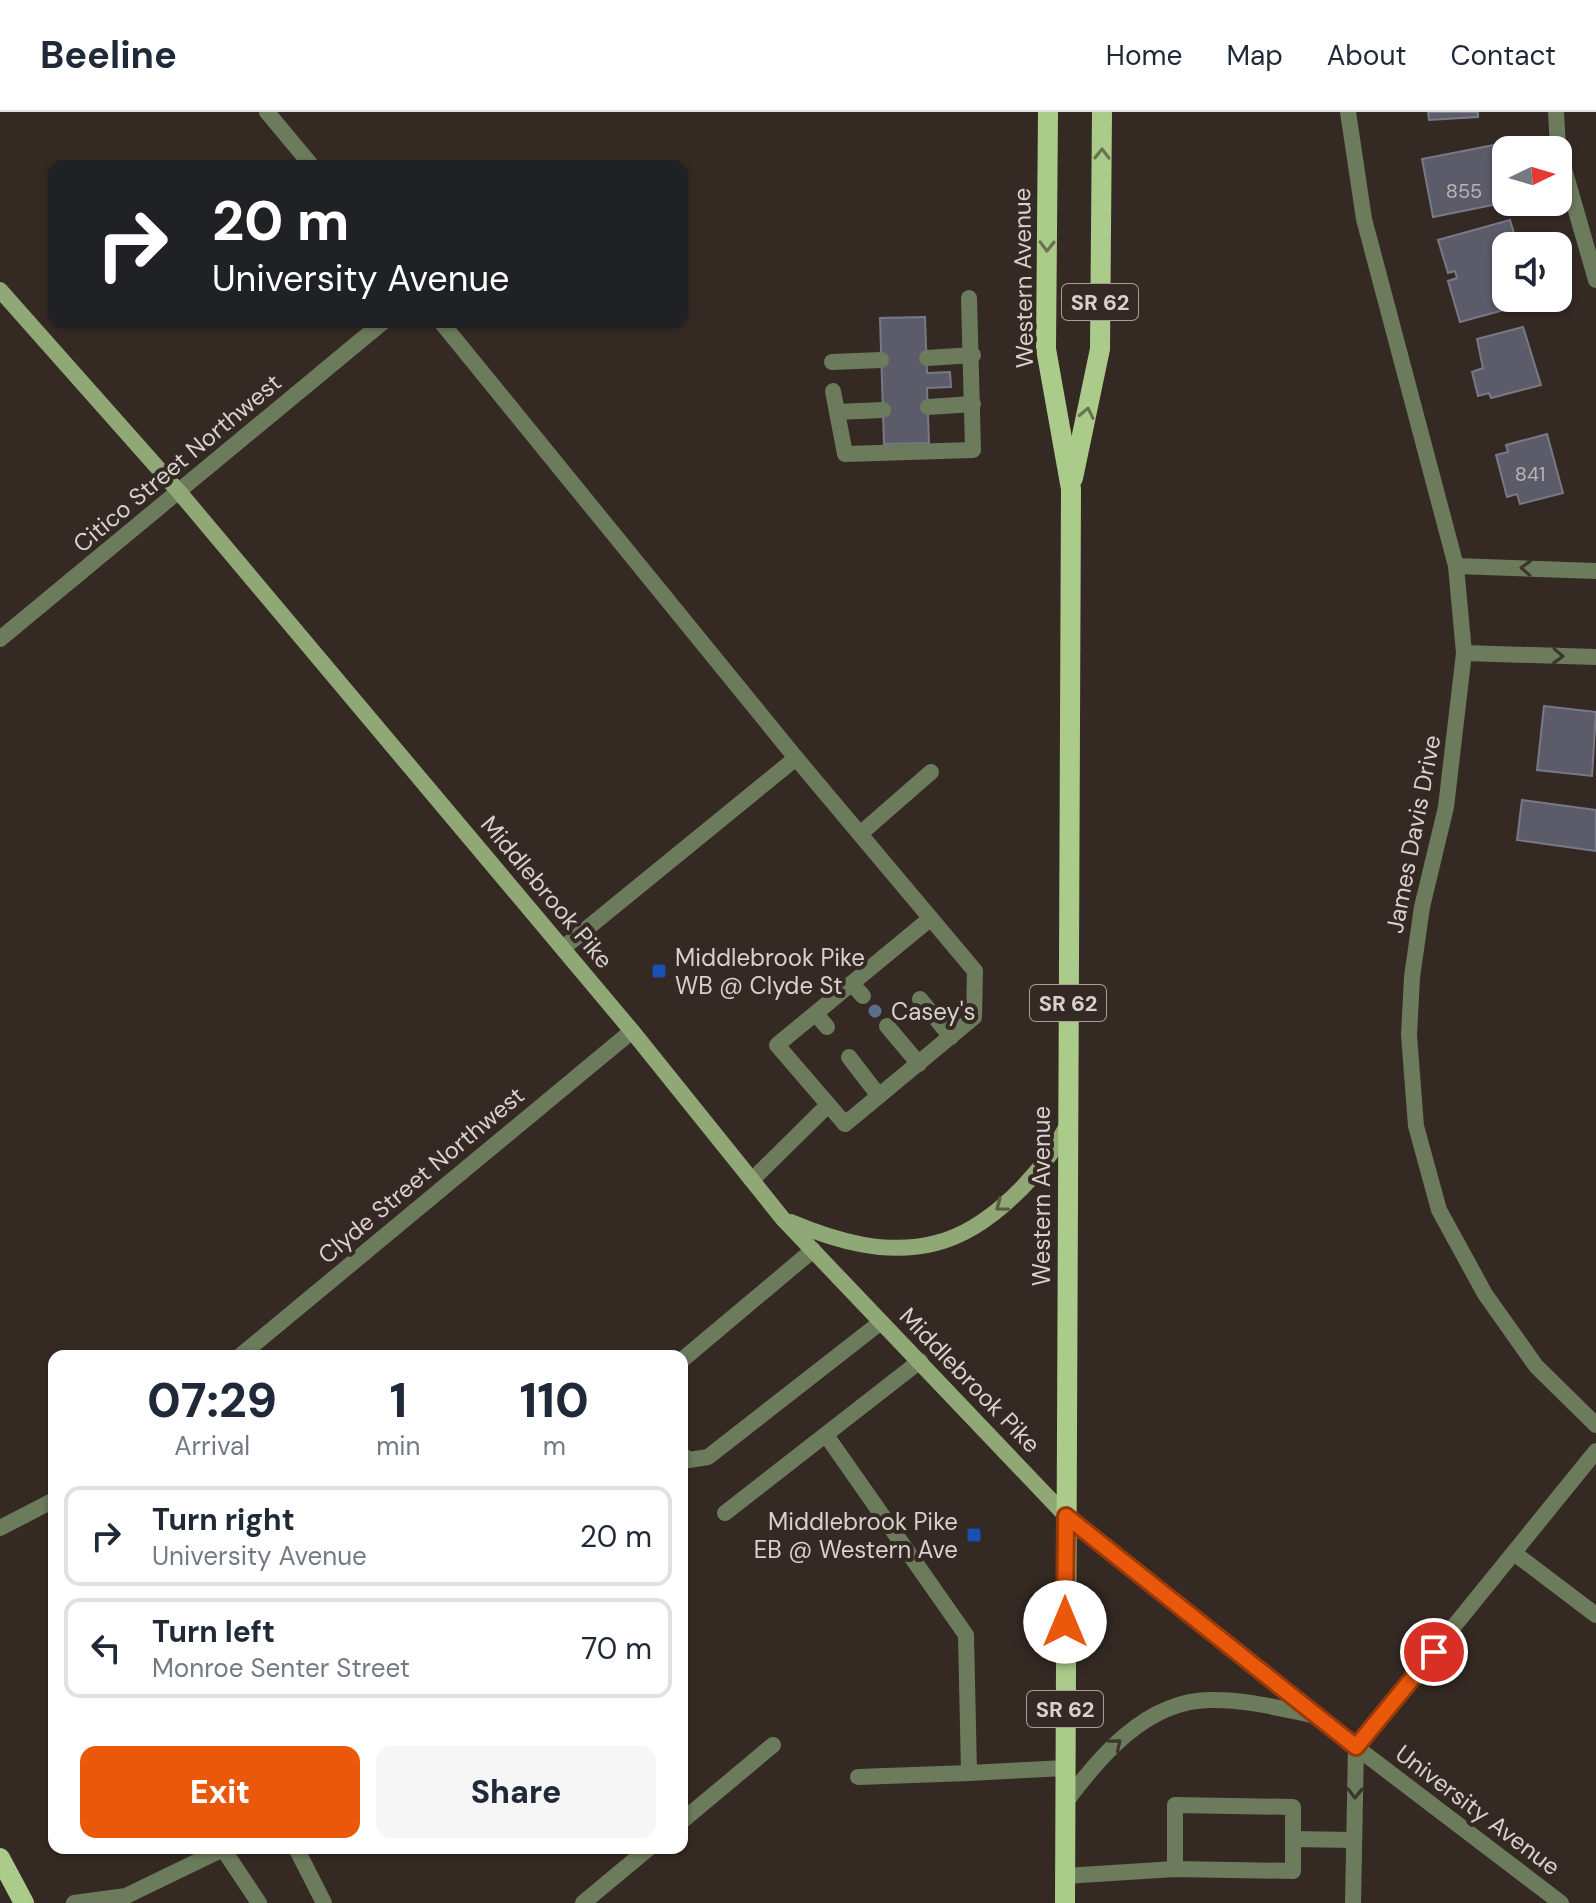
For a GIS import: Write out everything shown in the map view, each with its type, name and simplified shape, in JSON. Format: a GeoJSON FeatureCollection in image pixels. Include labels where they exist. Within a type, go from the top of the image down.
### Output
{"type":"FeatureCollection","features":[{"type":"Feature","properties":{"kind":"main road","name":"Western Avenue"},"geometry":{"type":"LineString","coordinates":[[1048,112],[1046,349],[1071,489],[1065,1903]]}},
{"type":"Feature","properties":{"kind":"main road","name":"Western Avenue"},"geometry":{"type":"LineString","coordinates":[[1071,489],[1100,349],[1102,112]]}},
{"type":"Feature","properties":{"kind":"main road","name":"Middlebrook Pike"},"geometry":{"type":"LineString","coordinates":[[0,290],[180,493],[632,1031],[783,1219],[1066,1516]]}},
{"type":"Feature","properties":{"kind":"main road"},"geometry":{"type":"LineString","coordinates":[[783,1219],[844,1242],[871,1246],[937,1243],[984,1219],[1011,1199],[1035,1175],[1067,1125]]}},
{"type":"Feature","properties":{"kind":"main road"},"geometry":{"type":"LineString","coordinates":[[0,1858],[24,1903]]}},
{"type":"Feature","properties":{"kind":"street"},"geometry":{"type":"LineString","coordinates":[[267,112],[307,160]]}},
{"type":"Feature","properties":{"kind":"street","name":"James Davis Drive"},"geometry":{"type":"LineString","coordinates":[[1348,112],[1364,219],[1456,566],[1464,653],[1446,807],[1422,907],[1412,977],[1409,1035],[1416,1126],[1439,1210],[1485,1294],[1536,1366],[1596,1425]]}},
{"type":"Feature","properties":{"kind":"street"},"geometry":{"type":"LineString","coordinates":[[1556,112],[1558,148],[1596,280]]}},
{"type":"Feature","properties":{"kind":"street"},"geometry":{"type":"LineString","coordinates":[[833,391],[845,454],[973,450],[973,355],[969,298]]}},
{"type":"Feature","properties":{"kind":"street","name":"Citico Street Northwest"},"geometry":{"type":"LineString","coordinates":[[0,639],[376,328]]}},
{"type":"Feature","properties":{"kind":"street"},"geometry":{"type":"LineString","coordinates":[[446,328],[796,758],[931,918],[975,971],[974,1017],[845,1124],[777,1045],[816,1014],[857,990],[891,962],[931,918]]}},
{"type":"Feature","properties":{"kind":"street"},"geometry":{"type":"LineString","coordinates":[[927,358],[973,355]]}},
{"type":"Feature","properties":{"kind":"street"},"geometry":{"type":"LineString","coordinates":[[832,362],[881,360]]}},
{"type":"Feature","properties":{"kind":"street"},"geometry":{"type":"LineString","coordinates":[[928,407],[973,404]]}},
{"type":"Feature","properties":{"kind":"street"},"geometry":{"type":"LineString","coordinates":[[837,412],[883,410]]}},
{"type":"Feature","properties":{"kind":"street"},"geometry":{"type":"LineString","coordinates":[[1456,566],[1596,571]]}},
{"type":"Feature","properties":{"kind":"street"},"geometry":{"type":"LineString","coordinates":[[1464,653],[1596,657]]}},
{"type":"Feature","properties":{"kind":"street"},"geometry":{"type":"LineString","coordinates":[[563,948],[796,758]]}},
{"type":"Feature","properties":{"kind":"street"},"geometry":{"type":"LineString","coordinates":[[860,834],[931,772]]}},
{"type":"Feature","properties":{"kind":"street"},"geometry":{"type":"LineString","coordinates":[[920,999],[951,1037]]}},
{"type":"Feature","properties":{"kind":"street"},"geometry":{"type":"LineString","coordinates":[[816,1014],[827,1027]]}},
{"type":"Feature","properties":{"kind":"street"},"geometry":{"type":"LineString","coordinates":[[887,1026],[919,1064]]}},
{"type":"Feature","properties":{"kind":"street","name":"Clyde Street Northwest"},"geometry":{"type":"LineString","coordinates":[[247,1350],[632,1031]]}},
{"type":"Feature","properties":{"kind":"street"},"geometry":{"type":"LineString","coordinates":[[849,1057],[879,1096]]}},
{"type":"Feature","properties":{"kind":"street"},"geometry":{"type":"LineString","coordinates":[[752,1180],[828,1105]]}},
{"type":"Feature","properties":{"kind":"street"},"geometry":{"type":"LineString","coordinates":[[688,1355],[813,1250]]}},
{"type":"Feature","properties":{"kind":"street"},"geometry":{"type":"LineString","coordinates":[[688,1459],[708,1457],[881,1322]]}},
{"type":"Feature","properties":{"kind":"street"},"geometry":{"type":"LineString","coordinates":[[725,1513],[920,1361]]}},
{"type":"Feature","properties":{"kind":"street"},"geometry":{"type":"LineString","coordinates":[[826,1435],[966,1635],[969,1773]]}},
{"type":"Feature","properties":{"kind":"street"},"geometry":{"type":"LineString","coordinates":[[1353,1903],[1356,1747],[1596,1451]]}},
{"type":"Feature","properties":{"kind":"street"},"geometry":{"type":"LineString","coordinates":[[0,1528],[48,1503]]}},
{"type":"Feature","properties":{"kind":"street","name":"University Avenue"},"geometry":{"type":"LineString","coordinates":[[1066,1516],[1356,1747],[1561,1903]]}},
{"type":"Feature","properties":{"kind":"street"},"geometry":{"type":"LineString","coordinates":[[1514,1553],[1596,1615]]}},
{"type":"Feature","properties":{"kind":"street"},"geometry":{"type":"LineString","coordinates":[[1065,1803],[1094,1763],[1122,1739],[1152,1716],[1180,1705],[1206,1700],[1231,1700],[1318,1716]]}},
{"type":"Feature","properties":{"kind":"street"},"geometry":{"type":"LineString","coordinates":[[688,1816],[773,1745]]}},
{"type":"Feature","properties":{"kind":"street"},"geometry":{"type":"LineString","coordinates":[[858,1777],[1065,1768]]}},
{"type":"Feature","properties":{"kind":"street"},"geometry":{"type":"LineString","coordinates":[[1065,1876],[1175,1869],[1293,1871],[1293,1807],[1175,1805],[1175,1869]]}},
{"type":"Feature","properties":{"kind":"street"},"geometry":{"type":"LineString","coordinates":[[1293,1839],[1354,1840]]}},
{"type":"Feature","properties":{"kind":"street"},"geometry":{"type":"LineString","coordinates":[[74,1903],[126,1896],[213,1854]]}},
{"type":"Feature","properties":{"kind":"street"},"geometry":{"type":"LineString","coordinates":[[226,1854],[259,1903]]}},
{"type":"Feature","properties":{"kind":"street"},"geometry":{"type":"LineString","coordinates":[[299,1854],[324,1903]]}},
{"type":"Feature","properties":{"kind":"street"},"geometry":{"type":"LineString","coordinates":[[583,1903],[642,1854]]}},
{"type":"Feature","properties":{"kind":"building"},"geometry":{"type":"Polygon","coordinates":[[[1428,112],[1478,112],[1478,117],[1429,120],[1428,112]]]}},
{"type":"Feature","properties":{"kind":"building"},"geometry":{"type":"Polygon","coordinates":[[[1492,145],[1492,205],[1433,217],[1422,159],[1492,145]]]}},
{"type":"Feature","properties":{"kind":"building"},"geometry":{"type":"Polygon","coordinates":[[[1510,220],[1514,232],[1492,232],[1492,312],[1496,312],[1460,322],[1448,281],[1457,278],[1455,271],[1448,273],[1438,240],[1510,220]]]}},
{"type":"Feature","properties":{"kind":"building"},"geometry":{"type":"Polygon","coordinates":[[[925,317],[927,373],[950,372],[951,387],[927,388],[929,443],[884,444],[880,318],[925,317]]]}},
{"type":"Feature","properties":{"kind":"building"},"geometry":{"type":"Polygon","coordinates":[[[1523,327],[1541,385],[1491,398],[1489,393],[1478,396],[1472,372],[1483,368],[1477,339],[1523,327]]]}},
{"type":"Feature","properties":{"kind":"building"},"geometry":{"type":"Polygon","coordinates":[[[1547,434],[1563,493],[1520,504],[1517,494],[1507,497],[1496,455],[1508,452],[1506,445],[1547,434]]]}},
{"type":"Feature","properties":{"kind":"building"},"geometry":{"type":"Polygon","coordinates":[[[1544,706],[1596,712],[1592,776],[1537,770],[1544,706]]]}},
{"type":"Feature","properties":{"kind":"building"},"geometry":{"type":"Polygon","coordinates":[[[1522,800],[1596,810],[1596,851],[1517,840],[1522,800]]]}},
{"type":"Feature","properties":{"kind":"place","name":"Middlebrook Pike WB @ Clyde St"},"geometry":{"type":"Point","coordinates":[659,971]}},
{"type":"Feature","properties":{"kind":"place","name":"Casey's"},"geometry":{"type":"Point","coordinates":[875,1011]}},
{"type":"Feature","properties":{"kind":"place","name":"Middlebrook Pike EB @ Western Ave"},"geometry":{"type":"Point","coordinates":[974,1535]}},
{"type":"Feature","properties":{"kind":"route"},"geometry":{"type":"LineString","coordinates":[[1065,1622],[1066,1516],[1356,1747],[1434,1652]]}}]}
